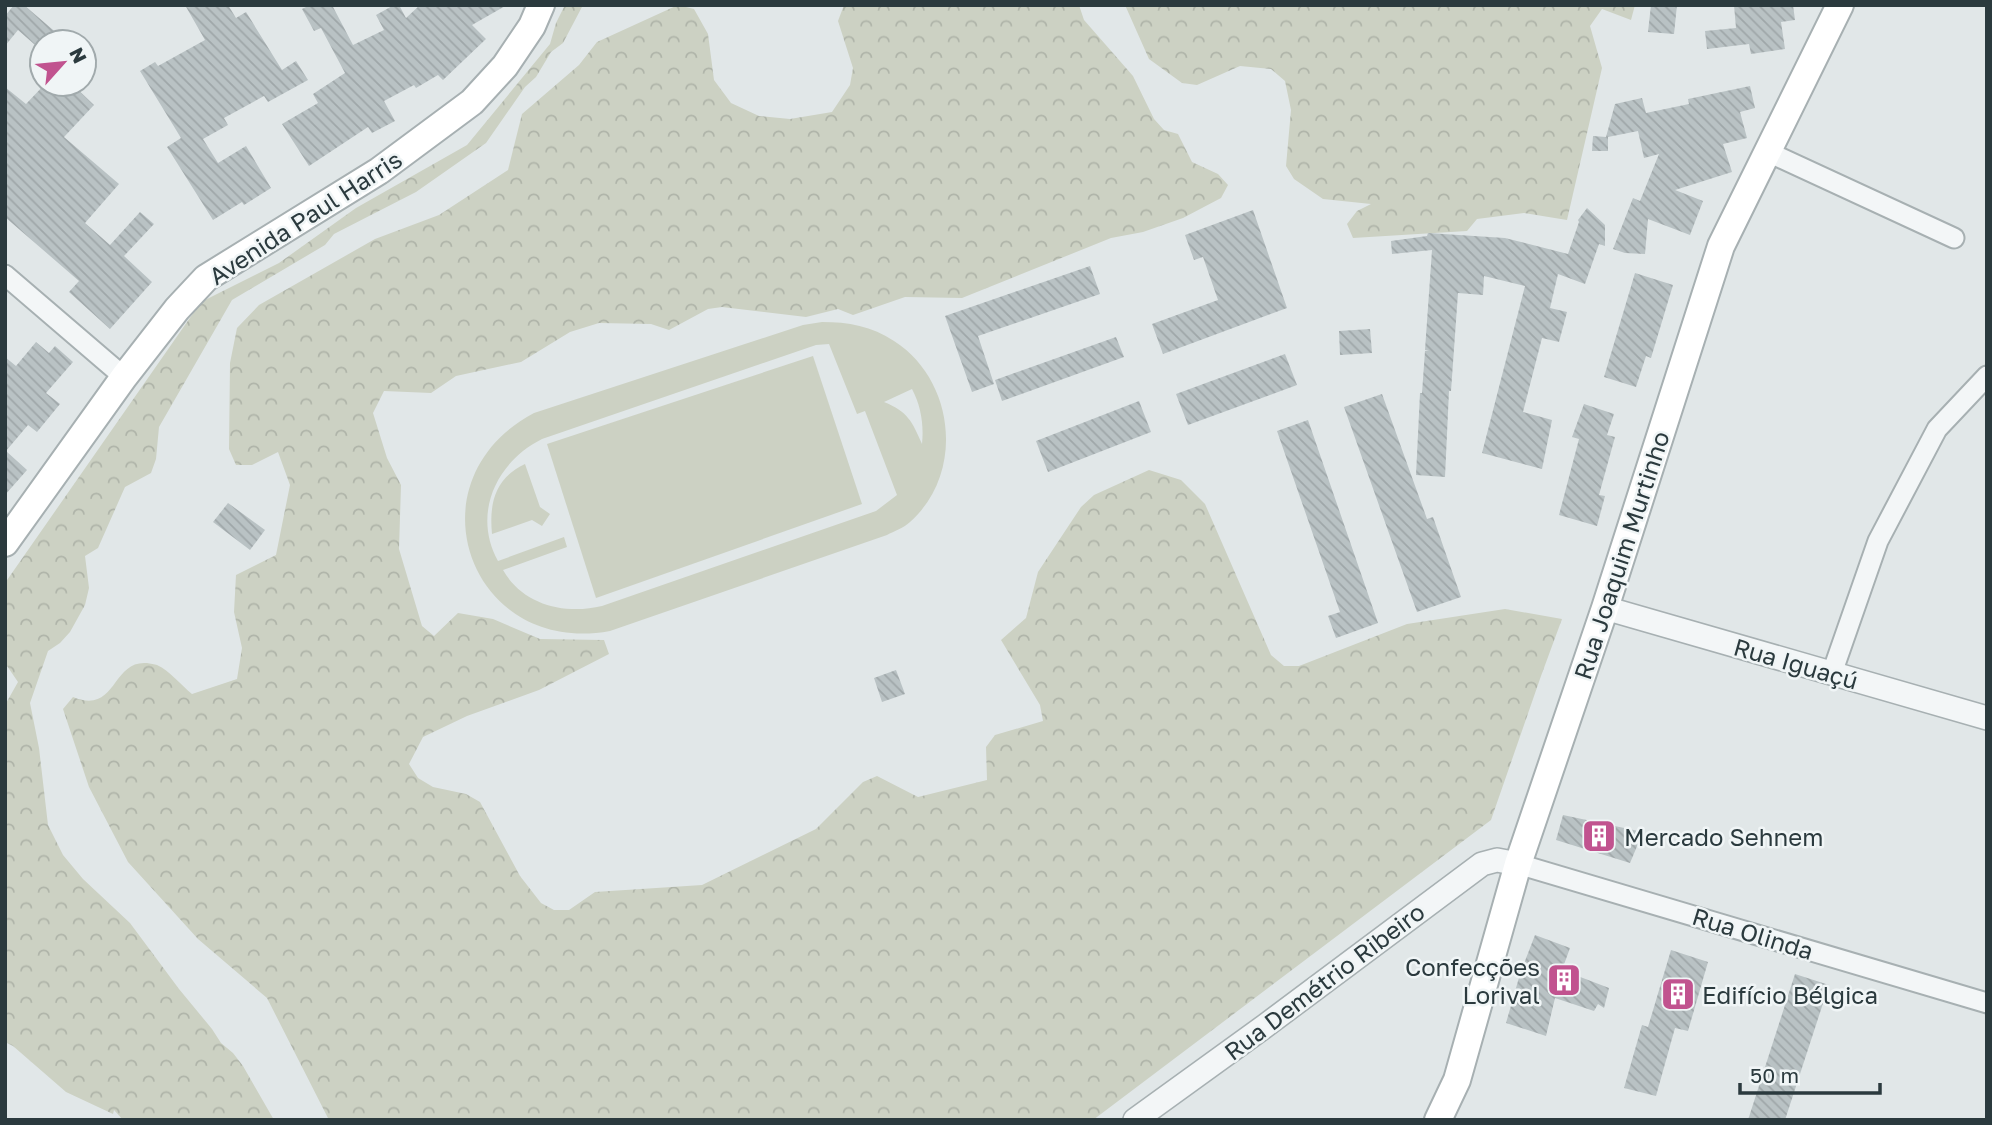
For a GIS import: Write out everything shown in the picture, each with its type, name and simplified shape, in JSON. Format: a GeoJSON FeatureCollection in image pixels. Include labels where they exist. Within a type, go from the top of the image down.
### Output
{"type":"FeatureCollection","features":[{"type":"Feature","properties":{"kind":"main road","name":"Rua Joaquim Murtinho"},"geometry":{"type":"LineString","coordinates":[[1438,1120],[1457,1080],[1518,864],[1605,608],[1721,246],[1840,5]]}},
{"type":"Feature","properties":{"kind":"main road","name":"Avenida Paul Harris"},"geometry":{"type":"LineString","coordinates":[[5,543],[124,377],[177,309],[206,278],[379,172],[472,102],[505,65],[531,12]]}},
{"type":"Feature","properties":{"kind":"street"},"geometry":{"type":"LineString","coordinates":[[1768,152],[1955,238]]}},
{"type":"Feature","properties":{"kind":"street"},"geometry":{"type":"LineString","coordinates":[[5,275],[124,377]]}},
{"type":"Feature","properties":{"kind":"street"},"geometry":{"type":"LineString","coordinates":[[1832,673],[1878,541],[1937,429],[1987,376]]}},
{"type":"Feature","properties":{"kind":"street","name":"Rua Iguaçú"},"geometry":{"type":"LineString","coordinates":[[1605,608],[1987,718]]}},
{"type":"Feature","properties":{"kind":"street","name":"Rua Demétrio Ribeiro"},"geometry":{"type":"LineString","coordinates":[[1135,1120],[1482,864],[1497,860],[1518,864]]}},
{"type":"Feature","properties":{"kind":"street","name":"Rua Olinda"},"geometry":{"type":"LineString","coordinates":[[1518,864],[1987,1003]]}},
{"type":"Feature","properties":{"kind":"green space"},"geometry":{"type":"Polygon","coordinates":[[[565,5],[583,5],[563,43],[551,52],[536,77],[525,87],[486,143],[416,192],[334,234],[325,245],[232,300],[159,427],[156,459],[151,473],[125,487],[98,548],[85,556],[89,588],[85,605],[70,632],[48,651],[30,703],[39,748],[48,825],[63,855],[83,879],[130,923],[221,1043],[243,1066],[274,1120],[123,1120],[114,1110],[113,1114],[66,1092],[5,1042],[5,705],[18,682],[5,663],[5,583],[201,302],[279,263],[356,208],[467,145],[550,44],[565,5]]]}},
{"type":"Feature","properties":{"kind":"green space"},"geometry":{"type":"Polygon","coordinates":[[[678,5],[694,9],[708,34],[714,80],[731,103],[759,116],[790,119],[832,112],[850,85],[853,68],[838,21],[844,5],[1079,5],[1084,20],[1133,76],[1154,119],[1164,130],[1178,134],[1192,162],[1218,174],[1228,185],[1221,198],[1183,218],[1143,232],[1111,238],[962,298],[905,297],[853,315],[838,309],[806,317],[722,307],[708,309],[669,330],[651,324],[599,323],[570,332],[521,362],[456,376],[431,393],[384,391],[373,413],[387,458],[401,485],[399,549],[422,626],[434,636],[458,613],[493,619],[540,639],[604,640],[609,654],[539,690],[467,716],[423,737],[409,764],[418,778],[433,787],[466,794],[480,802],[520,876],[541,903],[554,910],[569,910],[595,892],[702,885],[816,829],[863,782],[877,776],[918,797],[987,780],[986,747],[995,735],[1043,721],[1040,705],[1001,640],[1026,618],[1038,572],[1081,507],[1094,495],[1149,470],[1181,480],[1205,504],[1271,655],[1284,666],[1299,666],[1407,624],[1505,609],[1562,619],[1491,820],[1093,1120],[329,1120],[267,998],[198,939],[128,862],[89,787],[63,709],[73,697],[87,701],[98,699],[135,664],[147,663],[162,668],[192,694],[237,679],[242,648],[234,612],[236,575],[276,555],[290,485],[278,452],[252,465],[236,465],[229,449],[230,363],[237,328],[259,305],[375,239],[439,215],[508,170],[522,114],[579,65],[597,42],[678,5]]]}},
{"type":"Feature","properties":{"kind":"green space"},"geometry":{"type":"Polygon","coordinates":[[[1125,5],[1635,5],[1631,20],[1602,9],[1590,26],[1602,68],[1567,220],[1524,213],[1477,219],[1467,231],[1353,238],[1347,224],[1357,211],[1371,204],[1323,199],[1294,179],[1286,166],[1291,110],[1285,81],[1271,69],[1240,66],[1197,85],[1182,83],[1149,59],[1125,5]]]}},
{"type":"Feature","properties":{"kind":"green space"},"geometry":{"type":"Polygon","coordinates":[[[841,323],[877,332],[894,341],[914,358],[930,379],[940,402],[945,428],[945,453],[939,479],[928,502],[908,524],[887,535],[610,631],[561,632],[521,617],[491,591],[472,557],[465,518],[472,479],[495,443],[534,413],[803,325],[841,323]],[[829,344],[816,345],[542,439],[526,449],[501,475],[488,508],[487,525],[498,561],[564,537],[567,547],[503,570],[511,582],[533,599],[560,608],[602,606],[876,511],[897,495],[865,411],[857,414],[829,344]],[[912,389],[884,402],[908,418],[922,444],[921,416],[912,389]]]}},
{"type":"Feature","properties":{"kind":"green space"},"geometry":{"type":"Polygon","coordinates":[[[813,356],[862,504],[596,598],[547,444],[813,356]]]}},
{"type":"Feature","properties":{"kind":"green space"},"geometry":{"type":"Polygon","coordinates":[[[525,464],[540,507],[550,514],[542,526],[532,520],[492,534],[492,512],[496,493],[507,476],[525,464]]]}},
{"type":"Feature","properties":{"kind":"building"},"geometry":{"type":"Polygon","coordinates":[[[14,5],[24,5],[51,28],[28,28],[28,39],[18,30],[5,46],[5,16],[14,5]]]}},
{"type":"Feature","properties":{"kind":"building"},"geometry":{"type":"Polygon","coordinates":[[[185,5],[228,5],[236,18],[246,12],[282,70],[296,61],[308,80],[268,102],[264,96],[224,118],[228,125],[203,139],[218,163],[246,146],[271,188],[213,220],[167,147],[181,138],[140,71],[155,62],[158,66],[205,40],[185,5]]]}},
{"type":"Feature","properties":{"kind":"building"},"geometry":{"type":"Polygon","coordinates":[[[310,5],[332,5],[353,45],[384,30],[376,15],[394,5],[399,5],[406,18],[420,5],[507,5],[472,25],[486,39],[443,80],[438,75],[416,88],[414,85],[384,101],[395,121],[372,133],[368,127],[309,166],[282,124],[318,103],[313,94],[345,73],[321,28],[314,31],[302,9],[310,5]]]}},
{"type":"Feature","properties":{"kind":"building"},"geometry":{"type":"Polygon","coordinates":[[[1651,5],[1677,5],[1674,34],[1648,32],[1651,5]]]}},
{"type":"Feature","properties":{"kind":"building"},"geometry":{"type":"Polygon","coordinates":[[[1734,5],[1793,5],[1795,20],[1781,22],[1785,49],[1751,54],[1749,44],[1707,49],[1705,31],[1736,28],[1734,5]]]}},
{"type":"Feature","properties":{"kind":"building"},"geometry":{"type":"Polygon","coordinates":[[[1750,86],[1755,108],[1740,112],[1747,138],[1723,144],[1732,172],[1675,190],[1703,201],[1690,235],[1648,219],[1645,254],[1613,249],[1633,198],[1640,201],[1659,154],[1644,158],[1638,131],[1608,137],[1608,151],[1592,151],[1593,136],[1606,137],[1615,104],[1642,98],[1646,113],[1689,104],[1688,99],[1750,86]]]}},
{"type":"Feature","properties":{"kind":"building"},"geometry":{"type":"Polygon","coordinates":[[[5,87],[26,104],[32,98],[87,98],[94,105],[64,137],[119,184],[85,223],[110,245],[140,212],[154,224],[124,256],[152,282],[110,329],[69,292],[79,281],[5,217],[5,87]]]}},
{"type":"Feature","properties":{"kind":"building"},"geometry":{"type":"Polygon","coordinates":[[[1587,208],[1605,225],[1605,246],[1599,244],[1585,284],[1558,274],[1550,308],[1567,312],[1559,342],[1542,338],[1523,412],[1552,420],[1542,469],[1482,453],[1525,286],[1484,276],[1483,295],[1458,293],[1445,477],[1416,475],[1420,393],[1425,351],[1429,350],[1425,350],[1432,250],[1392,254],[1391,241],[1427,236],[1428,233],[1505,238],[1568,254],[1578,220],[1587,208]]]}},
{"type":"Feature","properties":{"kind":"building"},"geometry":{"type":"Polygon","coordinates":[[[1253,210],[1287,308],[1163,354],[1152,324],[1218,300],[1203,257],[1194,260],[1185,235],[1253,210]]]}},
{"type":"Feature","properties":{"kind":"building"},"geometry":{"type":"Polygon","coordinates":[[[1090,266],[1100,294],[978,336],[994,384],[972,392],[945,316],[1090,266]]]}},
{"type":"Feature","properties":{"kind":"building"},"geometry":{"type":"Polygon","coordinates":[[[1635,273],[1673,285],[1651,358],[1646,356],[1636,387],[1604,377],[1635,273]]]}},
{"type":"Feature","properties":{"kind":"building"},"geometry":{"type":"Polygon","coordinates":[[[1370,329],[1372,353],[1340,355],[1339,331],[1370,329]]]}},
{"type":"Feature","properties":{"kind":"building"},"geometry":{"type":"Polygon","coordinates":[[[1116,337],[1124,357],[1002,401],[995,380],[1116,337]]]}},
{"type":"Feature","properties":{"kind":"building"},"geometry":{"type":"Polygon","coordinates":[[[36,342],[49,353],[55,346],[73,362],[46,393],[60,404],[37,432],[28,425],[6,451],[27,470],[5,495],[5,357],[16,366],[36,342]]]}},
{"type":"Feature","properties":{"kind":"building"},"geometry":{"type":"Polygon","coordinates":[[[1285,354],[1297,385],[1188,425],[1176,394],[1285,354]]]}},
{"type":"Feature","properties":{"kind":"building"},"geometry":{"type":"Polygon","coordinates":[[[1382,394],[1427,519],[1433,517],[1461,597],[1417,612],[1344,407],[1382,394]]]}},
{"type":"Feature","properties":{"kind":"building"},"geometry":{"type":"Polygon","coordinates":[[[1139,401],[1151,432],[1048,472],[1036,441],[1139,401]]]}},
{"type":"Feature","properties":{"kind":"building"},"geometry":{"type":"Polygon","coordinates":[[[1584,404],[1614,414],[1607,435],[1615,437],[1599,495],[1605,496],[1597,526],[1559,515],[1579,439],[1572,437],[1584,404]]]}},
{"type":"Feature","properties":{"kind":"building"},"geometry":{"type":"Polygon","coordinates":[[[1308,420],[1378,623],[1336,638],[1328,616],[1340,612],[1277,431],[1308,420]]]}},
{"type":"Feature","properties":{"kind":"building"},"geometry":{"type":"Polygon","coordinates":[[[228,503],[265,530],[250,550],[213,522],[228,503]]]}},
{"type":"Feature","properties":{"kind":"building"},"geometry":{"type":"Polygon","coordinates":[[[896,670],[905,694],[882,702],[874,678],[896,670]]]}},
{"type":"Feature","properties":{"kind":"building","name":"Mercado Sehnem"},"geometry":{"type":"Polygon","coordinates":[[[1563,815],[1643,832],[1630,863],[1556,840],[1563,815]]]}},
{"type":"Feature","properties":{"kind":"building"},"geometry":{"type":"Polygon","coordinates":[[[1535,935],[1570,948],[1562,970],[1609,988],[1604,1008],[1598,1004],[1594,1011],[1555,998],[1546,1036],[1506,1023],[1535,935]]]}},
{"type":"Feature","properties":{"kind":"building","name":"Edifício Bélgica"},"geometry":{"type":"Polygon","coordinates":[[[1671,950],[1708,962],[1688,1031],[1675,1028],[1656,1096],[1624,1088],[1642,1025],[1648,1027],[1671,950]]]}},
{"type":"Feature","properties":{"kind":"building"},"geometry":{"type":"Polygon","coordinates":[[[1795,974],[1829,985],[1785,1120],[1748,1120],[1795,974]]]}},
{"type":"Feature","properties":{"kind":"place","name":"Mercado Sehnem"},"geometry":{"type":"Point","coordinates":[1599,836]}},
{"type":"Feature","properties":{"kind":"place","name":"Confecções Lorival"},"geometry":{"type":"Point","coordinates":[1564,980]}},
{"type":"Feature","properties":{"kind":"place","name":"Edifício Bélgica"},"geometry":{"type":"Point","coordinates":[1678,994]}}]}
